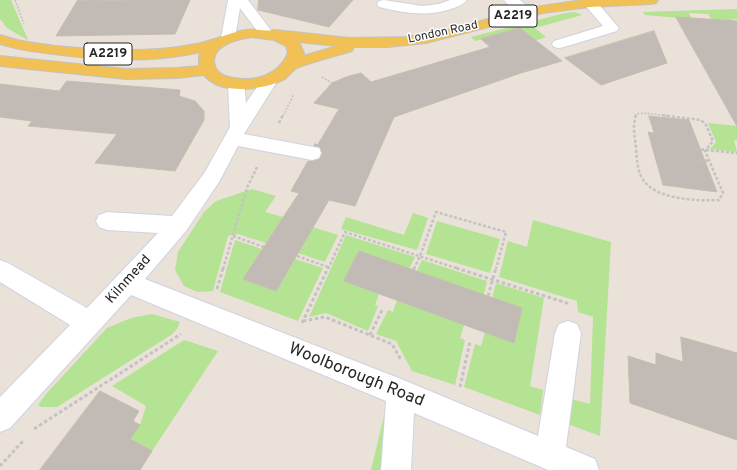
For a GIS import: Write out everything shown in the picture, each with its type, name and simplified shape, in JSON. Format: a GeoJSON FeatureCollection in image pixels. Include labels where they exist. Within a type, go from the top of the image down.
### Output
{"type":"FeatureCollection","features":[{"type":"Feature","properties":{"kind":"main road","name":"London Road"},"geometry":{"type":"LineString","coordinates":[[270,34],[314,40],[376,43],[397,42],[431,38],[527,12],[590,3],[651,0]]}},
{"type":"Feature","properties":{"kind":"main road","name":"A2219"},"geometry":{"type":"LineString","coordinates":[[0,39],[6,42],[49,50],[123,55],[164,54],[198,49],[251,33],[270,34]]}},
{"type":"Feature","properties":{"kind":"main road"},"geometry":{"type":"LineString","coordinates":[[270,34],[291,42],[295,49],[296,56],[293,64]]}},
{"type":"Feature","properties":{"kind":"main road"},"geometry":{"type":"LineString","coordinates":[[207,70],[206,58],[210,51],[222,41]]}},
{"type":"Feature","properties":{"kind":"main road","name":"London Road"},"geometry":{"type":"LineString","coordinates":[[293,64],[320,55],[376,43]]}},
{"type":"Feature","properties":{"kind":"main road","name":"A2219"},"geometry":{"type":"LineString","coordinates":[[0,61],[126,74],[177,73],[207,70],[218,79],[236,84],[270,80],[280,75],[293,64]]}},
{"type":"Feature","properties":{"kind":"street"},"geometry":{"type":"LineString","coordinates":[[222,41],[235,0]]}},
{"type":"Feature","properties":{"kind":"street"},"geometry":{"type":"LineString","coordinates":[[241,0],[270,34]]}},
{"type":"Feature","properties":{"kind":"street"},"geometry":{"type":"LineString","coordinates":[[384,4],[404,8],[431,10],[442,8],[460,0]]}},
{"type":"Feature","properties":{"kind":"street"},"geometry":{"type":"LineString","coordinates":[[511,0],[527,12]]}},
{"type":"Feature","properties":{"kind":"street"},"geometry":{"type":"LineString","coordinates":[[558,44],[612,28],[590,3]]}},
{"type":"Feature","properties":{"kind":"street","name":"Kilnmead"},"geometry":{"type":"LineString","coordinates":[[0,418],[127,283],[178,225],[212,177],[236,133],[270,80]]}},
{"type":"Feature","properties":{"kind":"street"},"geometry":{"type":"LineString","coordinates":[[236,84],[236,133],[268,145],[312,153]]}},
{"type":"Feature","properties":{"kind":"street"},"geometry":{"type":"LineString","coordinates":[[107,221],[178,225]]}},
{"type":"Feature","properties":{"kind":"street"},"geometry":{"type":"LineString","coordinates":[[0,270],[90,323]]}},
{"type":"Feature","properties":{"kind":"street","name":"Woolborough Road"},"geometry":{"type":"LineString","coordinates":[[127,283],[401,393],[584,470]]}},
{"type":"Feature","properties":{"kind":"street"},"geometry":{"type":"LineString","coordinates":[[550,455],[568,333]]}},
{"type":"Feature","properties":{"kind":"street"},"geometry":{"type":"LineString","coordinates":[[396,470],[401,393]]}},
{"type":"Feature","properties":{"kind":"path"},"geometry":{"type":"LineString","coordinates":[[29,434],[34,429],[209,316],[247,188],[297,88]]}},
{"type":"Feature","properties":{"kind":"path"},"geometry":{"type":"LineString","coordinates":[[644,113],[701,120],[708,129],[713,142],[705,151],[723,193],[719,200],[706,202],[678,197],[654,190],[644,182],[639,172],[634,133],[634,120],[636,114],[644,113]]}},
{"type":"Feature","properties":{"kind":"path"},"geometry":{"type":"LineString","coordinates":[[702,128],[708,129]]}},
{"type":"Feature","properties":{"kind":"path"},"geometry":{"type":"LineString","coordinates":[[696,149],[737,154]]}},
{"type":"Feature","properties":{"kind":"path"},"geometry":{"type":"LineString","coordinates":[[700,160],[709,161]]}},
{"type":"Feature","properties":{"kind":"path"},"geometry":{"type":"LineString","coordinates":[[714,185],[720,186]]}},
{"type":"Feature","properties":{"kind":"path"},"geometry":{"type":"LineString","coordinates":[[413,270],[420,256],[436,212],[506,232],[488,296]]}},
{"type":"Feature","properties":{"kind":"path"},"geometry":{"type":"LineString","coordinates":[[289,348],[344,232],[572,304],[568,333]]}},
{"type":"Feature","properties":{"kind":"path"},"geometry":{"type":"LineString","coordinates":[[233,236],[264,247]]}},
{"type":"Feature","properties":{"kind":"path"},"geometry":{"type":"LineString","coordinates":[[297,256],[328,267]]}},
{"type":"Feature","properties":{"kind":"path"},"geometry":{"type":"LineString","coordinates":[[370,335],[383,308]]}},
{"type":"Feature","properties":{"kind":"path"},"geometry":{"type":"LineString","coordinates":[[303,321],[324,316],[392,344],[407,372],[401,393]]}},
{"type":"Feature","properties":{"kind":"path"},"geometry":{"type":"LineString","coordinates":[[454,415],[470,342]]}},
{"type":"Feature","properties":{"kind":"path"},"geometry":{"type":"LineString","coordinates":[[0,466],[24,440]]}},
{"type":"Feature","properties":{"kind":"green space"},"geometry":{"type":"Polygon","coordinates":[[[0,0],[11,0],[28,40],[7,28],[0,19],[0,0]]]}},
{"type":"Feature","properties":{"kind":"green space"},"geometry":{"type":"Polygon","coordinates":[[[737,9],[737,19],[732,19],[737,26],[713,22],[708,14],[689,13],[692,19],[645,15],[643,12],[737,9]]]}},
{"type":"Feature","properties":{"kind":"green space"},"geometry":{"type":"Polygon","coordinates":[[[575,12],[582,15],[535,28],[546,37],[535,41],[520,28],[475,41],[471,37],[565,13],[575,12]]]}},
{"type":"Feature","properties":{"kind":"green space"},"geometry":{"type":"Polygon","coordinates":[[[708,123],[737,126],[737,140],[734,140],[737,152],[710,149],[716,142],[708,123]]]}},
{"type":"Feature","properties":{"kind":"green space"},"geometry":{"type":"Polygon","coordinates":[[[252,189],[276,196],[265,212],[283,217],[266,243],[238,234],[228,236],[213,291],[197,292],[184,286],[175,270],[178,252],[204,212],[216,201],[252,189]]]}},
{"type":"Feature","properties":{"kind":"green space"},"geometry":{"type":"Polygon","coordinates":[[[413,213],[428,218],[417,250],[341,229],[346,217],[404,235],[413,213]]]}},
{"type":"Feature","properties":{"kind":"green space"},"geometry":{"type":"Polygon","coordinates":[[[533,220],[611,242],[600,436],[565,423],[568,398],[590,404],[593,317],[578,312],[577,301],[499,277],[508,241],[527,247],[533,220]]]}},
{"type":"Feature","properties":{"kind":"green space"},"geometry":{"type":"Polygon","coordinates":[[[437,221],[500,239],[490,273],[426,254],[437,221]]]}},
{"type":"Feature","properties":{"kind":"green space"},"geometry":{"type":"Polygon","coordinates":[[[313,227],[338,235],[325,262],[298,253],[313,227]]]}},
{"type":"Feature","properties":{"kind":"green space"},"geometry":{"type":"Polygon","coordinates":[[[346,235],[415,257],[409,269],[359,251],[344,281],[379,294],[375,305],[378,306],[368,331],[326,313],[309,317],[346,235]]]}},
{"type":"Feature","properties":{"kind":"green space"},"geometry":{"type":"Polygon","coordinates":[[[235,240],[262,249],[243,279],[276,291],[295,259],[323,268],[298,321],[220,292],[235,240]]]}},
{"type":"Feature","properties":{"kind":"green space"},"geometry":{"type":"Polygon","coordinates":[[[422,260],[487,281],[484,295],[417,271],[422,260]]]}},
{"type":"Feature","properties":{"kind":"green space"},"geometry":{"type":"Polygon","coordinates":[[[496,283],[544,298],[530,386],[543,390],[540,415],[464,387],[475,344],[481,346],[485,332],[514,342],[522,308],[492,298],[496,283]]]}},
{"type":"Feature","properties":{"kind":"green space"},"geometry":{"type":"Polygon","coordinates":[[[397,300],[464,325],[460,338],[465,340],[455,385],[412,371],[396,341],[376,334],[388,310],[393,312],[397,300]]]}},
{"type":"Feature","properties":{"kind":"green space"},"geometry":{"type":"Polygon","coordinates":[[[152,314],[180,322],[177,329],[171,335],[57,407],[41,407],[38,405],[46,394],[107,328],[131,318],[152,314]]]}},
{"type":"Feature","properties":{"kind":"green space"},"geometry":{"type":"Polygon","coordinates":[[[184,340],[218,351],[152,451],[130,439],[140,425],[146,406],[112,386],[184,340]]]}},
{"type":"Feature","properties":{"kind":"green space"},"geometry":{"type":"Polygon","coordinates":[[[384,416],[396,418],[389,470],[371,470],[384,416]]]}},
{"type":"Feature","properties":{"kind":"building"},"geometry":{"type":"Polygon","coordinates":[[[190,0],[175,34],[56,36],[77,1],[190,0]]]}},
{"type":"Feature","properties":{"kind":"building"},"geometry":{"type":"Polygon","coordinates":[[[259,0],[353,0],[329,27],[258,10],[259,0]]]}},
{"type":"Feature","properties":{"kind":"building"},"geometry":{"type":"Polygon","coordinates":[[[676,17],[737,21],[737,126],[676,17]]]}},
{"type":"Feature","properties":{"kind":"building"},"geometry":{"type":"Polygon","coordinates":[[[520,28],[562,61],[521,73],[394,117],[355,206],[329,200],[276,291],[243,279],[299,193],[291,191],[308,161],[320,159],[322,152],[320,147],[317,146],[339,109],[314,103],[332,83],[361,73],[371,82],[490,47],[481,39],[520,28]]]}},
{"type":"Feature","properties":{"kind":"building"},"geometry":{"type":"Polygon","coordinates":[[[654,31],[667,63],[601,85],[565,58],[654,31]]]}},
{"type":"Feature","properties":{"kind":"building"},"geometry":{"type":"Polygon","coordinates":[[[67,81],[180,90],[179,96],[195,101],[204,111],[204,120],[175,171],[95,163],[117,134],[28,126],[32,121],[0,117],[0,84],[59,91],[67,81]]]}},
{"type":"Feature","properties":{"kind":"building"},"geometry":{"type":"Polygon","coordinates":[[[649,116],[689,120],[717,192],[663,185],[648,132],[654,133],[649,116]]]}},
{"type":"Feature","properties":{"kind":"building"},"geometry":{"type":"Polygon","coordinates":[[[359,251],[522,308],[514,343],[344,281],[359,251]]]}},
{"type":"Feature","properties":{"kind":"building"},"geometry":{"type":"Polygon","coordinates":[[[681,337],[737,353],[737,440],[630,403],[628,356],[656,365],[656,353],[683,362],[681,337]]]}},
{"type":"Feature","properties":{"kind":"building"},"geometry":{"type":"Polygon","coordinates":[[[100,391],[139,411],[133,421],[140,425],[130,439],[152,451],[140,470],[40,470],[100,391]]]}},
{"type":"Feature","properties":{"kind":"tunnel"},"geometry":{"type":"LineString","coordinates":[[312,153],[371,167]]}}]}
